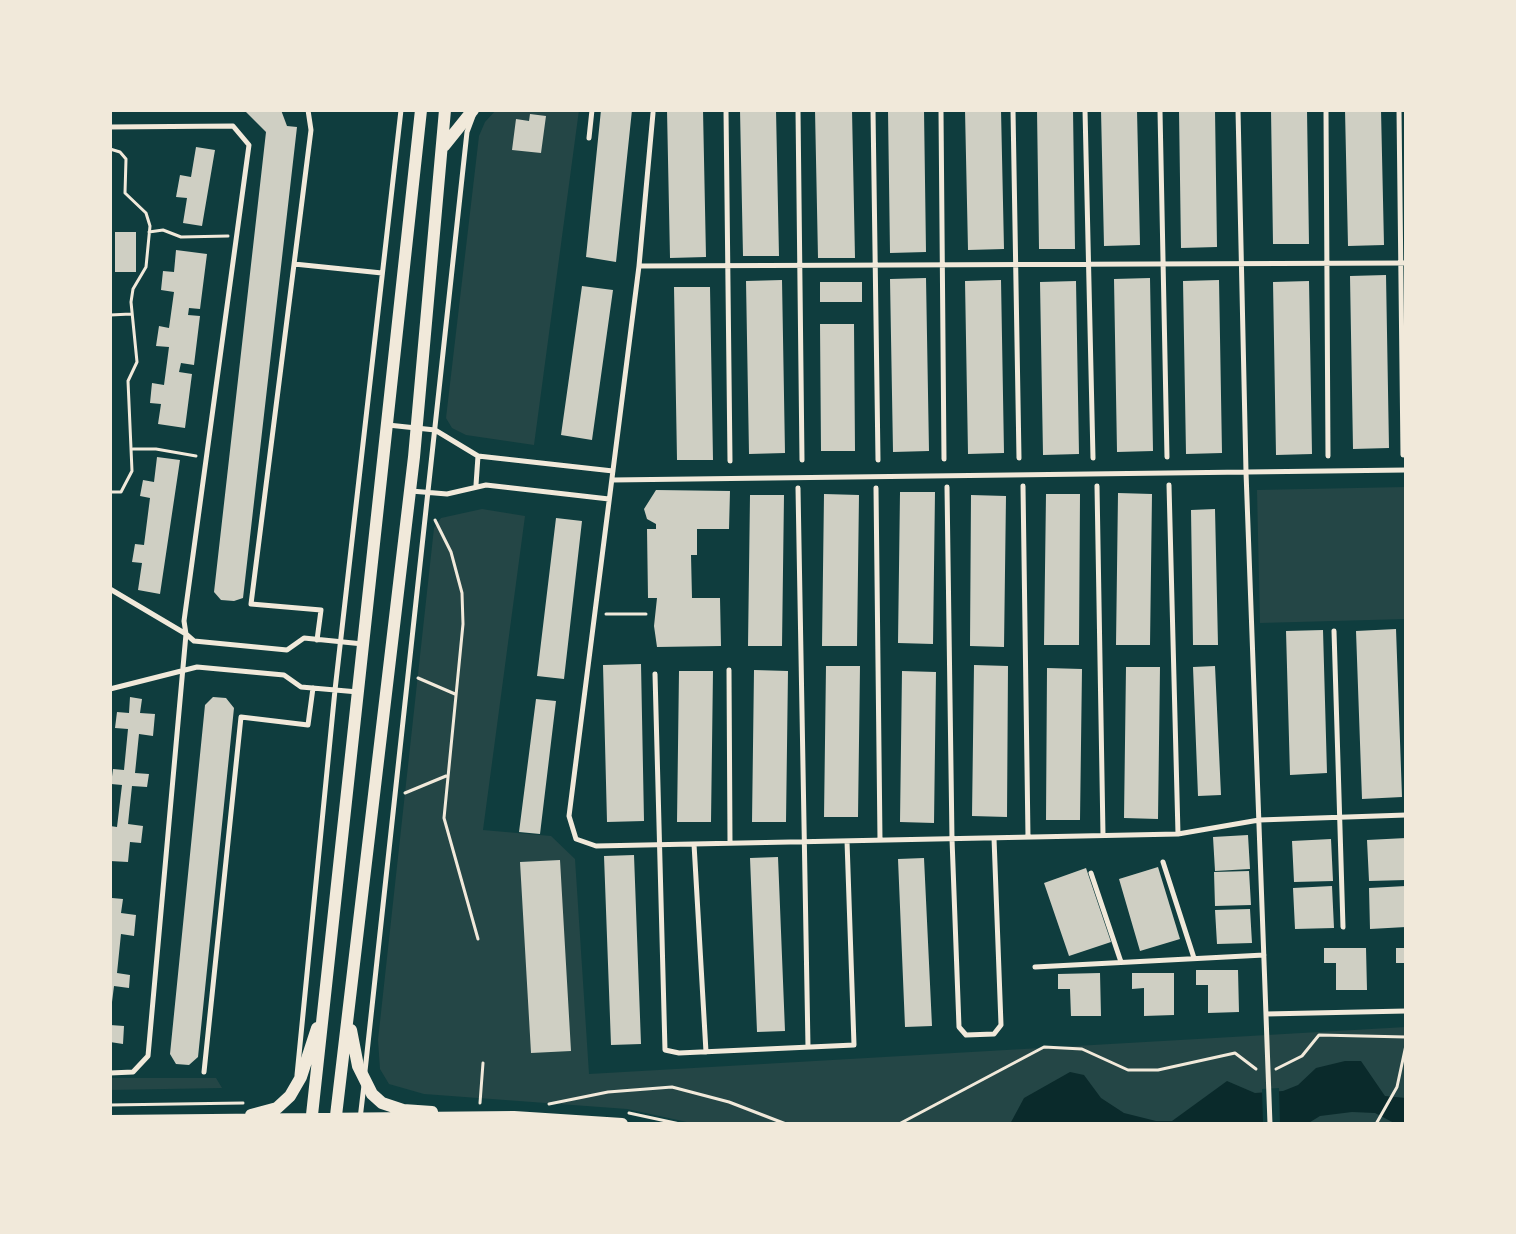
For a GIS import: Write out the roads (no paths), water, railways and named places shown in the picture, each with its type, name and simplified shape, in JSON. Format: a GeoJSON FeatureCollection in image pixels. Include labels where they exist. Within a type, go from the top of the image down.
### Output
{"type":"FeatureCollection","features":[{"type":"Feature","properties":{"kind":"street"},"geometry":{"type":"LineString","coordinates":[[413,110],[418,140]]}},
{"type":"Feature","properties":{"kind":"street"},"geometry":{"type":"LineString","coordinates":[[311,1122],[421,110]]}},
{"type":"Feature","properties":{"kind":"street"},"geometry":{"type":"LineString","coordinates":[[336,1122],[417,428],[445,110]]}},
{"type":"Feature","properties":{"kind":"street"},"geometry":{"type":"LineString","coordinates":[[442,149],[475,110]]}},
{"type":"Feature","properties":{"kind":"street"},"geometry":{"type":"LineString","coordinates":[[110,1121],[231,1119],[277,1108],[296,1086],[325,1002]]}},
{"type":"Feature","properties":{"kind":"street"},"geometry":{"type":"LineString","coordinates":[[349,1003],[352,1045],[364,1081],[382,1103],[403,1110],[622,1124]]}},
{"type":"Feature","properties":{"kind":"street"},"geometry":{"type":"LineString","coordinates":[[158,1120],[360,1122],[514,1117]]}},
{"type":"Feature","properties":{"kind":"lane"},"geometry":{"type":"LineString","coordinates":[[308,110],[311,130],[251,604],[321,610],[317,640]]}},
{"type":"Feature","properties":{"kind":"lane"},"geometry":{"type":"LineString","coordinates":[[296,1086],[340,642],[401,110]]}},
{"type":"Feature","properties":{"kind":"lane"},"geometry":{"type":"LineString","coordinates":[[360,1122],[467,132],[475,110]]}},
{"type":"Feature","properties":{"kind":"lane"},"geometry":{"type":"LineString","coordinates":[[589,138],[592,110]]}},
{"type":"Feature","properties":{"kind":"lane"},"geometry":{"type":"LineString","coordinates":[[726,110],[730,461]]}},
{"type":"Feature","properties":{"kind":"lane"},"geometry":{"type":"LineString","coordinates":[[798,110],[802,460]]}},
{"type":"Feature","properties":{"kind":"lane"},"geometry":{"type":"LineString","coordinates":[[873,110],[878,460]]}},
{"type":"Feature","properties":{"kind":"lane"},"geometry":{"type":"LineString","coordinates":[[1013,110],[1019,458]]}},
{"type":"Feature","properties":{"kind":"lane"},"geometry":{"type":"LineString","coordinates":[[1085,110],[1093,458]]}},
{"type":"Feature","properties":{"kind":"lane"},"geometry":{"type":"LineString","coordinates":[[1238,110],[1246,472],[1270,1124]]}},
{"type":"Feature","properties":{"kind":"lane"},"geometry":{"type":"LineString","coordinates":[[1399,110],[1403,455]]}},
{"type":"Feature","properties":{"kind":"lane"},"geometry":{"type":"LineString","coordinates":[[941,111],[944,459]]}},
{"type":"Feature","properties":{"kind":"lane"},"geometry":{"type":"LineString","coordinates":[[1160,111],[1167,457]]}},
{"type":"Feature","properties":{"kind":"lane"},"geometry":{"type":"LineString","coordinates":[[1326,111],[1328,456]]}},
{"type":"Feature","properties":{"kind":"lane"},"geometry":{"type":"LineString","coordinates":[[653,113],[639,266],[569,816],[576,839],[596,846],[1178,834],[1259,820],[1406,815]]}},
{"type":"Feature","properties":{"kind":"lane"},"geometry":{"type":"LineString","coordinates":[[110,127],[233,126],[249,145],[184,621],[186,634],[148,1056],[133,1072],[110,1073]]}},
{"type":"Feature","properties":{"kind":"lane"},"geometry":{"type":"LineString","coordinates":[[639,266],[1403,263]]}},
{"type":"Feature","properties":{"kind":"lane"},"geometry":{"type":"LineString","coordinates":[[294,264],[382,273]]}},
{"type":"Feature","properties":{"kind":"lane"},"geometry":{"type":"LineString","coordinates":[[388,425],[435,430],[478,456],[613,471]]}},
{"type":"Feature","properties":{"kind":"lane"},"geometry":{"type":"LineString","coordinates":[[476,485],[478,456]]}},
{"type":"Feature","properties":{"kind":"lane"},"geometry":{"type":"LineString","coordinates":[[612,480],[1406,470]]}},
{"type":"Feature","properties":{"kind":"lane"},"geometry":{"type":"LineString","coordinates":[[410,491],[460,492],[476,485],[609,499]]}},
{"type":"Feature","properties":{"kind":"lane"},"geometry":{"type":"LineString","coordinates":[[1169,485],[1178,834]]}},
{"type":"Feature","properties":{"kind":"lane"},"geometry":{"type":"LineString","coordinates":[[1023,486],[1028,837]]}},
{"type":"Feature","properties":{"kind":"lane"},"geometry":{"type":"LineString","coordinates":[[1097,486],[1103,835]]}},
{"type":"Feature","properties":{"kind":"lane"},"geometry":{"type":"LineString","coordinates":[[947,487],[952,839],[959,1027],[966,1035],[994,1034],[1001,1025],[994,838]]}},
{"type":"Feature","properties":{"kind":"lane"},"geometry":{"type":"LineString","coordinates":[[798,488],[808,1047]]}},
{"type":"Feature","properties":{"kind":"lane"},"geometry":{"type":"LineString","coordinates":[[876,488],[880,840]]}},
{"type":"Feature","properties":{"kind":"lane"},"geometry":{"type":"LineString","coordinates":[[110,589],[194,641],[287,650],[304,638],[364,644]]}},
{"type":"Feature","properties":{"kind":"lane"},"geometry":{"type":"LineString","coordinates":[[1334,631],[1343,927]]}},
{"type":"Feature","properties":{"kind":"lane"},"geometry":{"type":"LineString","coordinates":[[110,689],[197,667],[284,675],[301,687],[359,692]]}},
{"type":"Feature","properties":{"kind":"lane"},"geometry":{"type":"LineString","coordinates":[[729,670],[730,843]]}},
{"type":"Feature","properties":{"kind":"lane"},"geometry":{"type":"LineString","coordinates":[[655,674],[663,1044],[671,1053],[854,1045],[847,841]]}},
{"type":"Feature","properties":{"kind":"lane"},"geometry":{"type":"LineString","coordinates":[[204,1072],[241,717],[308,725],[313,688]]}},
{"type":"Feature","properties":{"kind":"lane"},"geometry":{"type":"LineString","coordinates":[[694,844],[706,1052]]}},
{"type":"Feature","properties":{"kind":"lane"},"geometry":{"type":"LineString","coordinates":[[1163,862],[1194,958]]}},
{"type":"Feature","properties":{"kind":"lane"},"geometry":{"type":"LineString","coordinates":[[1091,873],[1121,962]]}},
{"type":"Feature","properties":{"kind":"lane"},"geometry":{"type":"LineString","coordinates":[[1035,967],[1264,955]]}},
{"type":"Feature","properties":{"kind":"lane"},"geometry":{"type":"LineString","coordinates":[[1266,1014],[1406,1011]]}}]}
